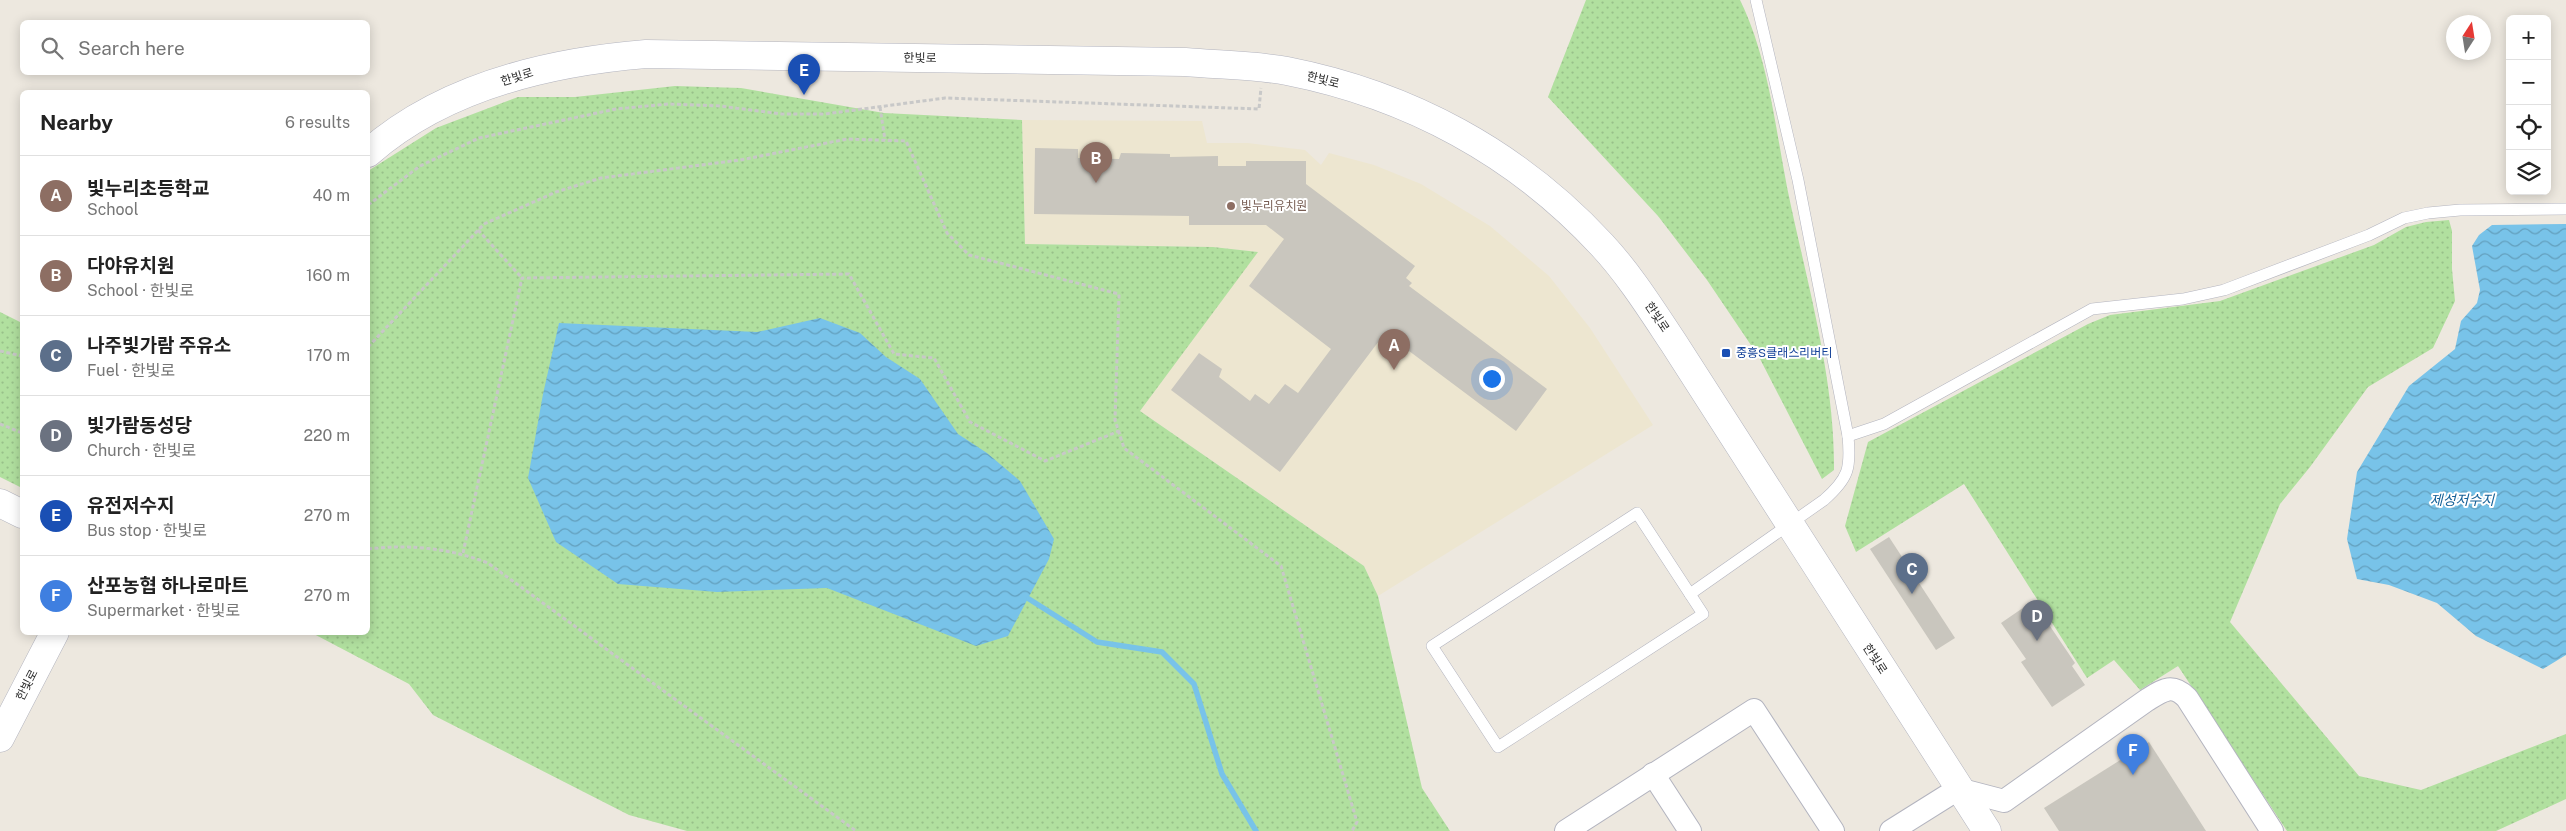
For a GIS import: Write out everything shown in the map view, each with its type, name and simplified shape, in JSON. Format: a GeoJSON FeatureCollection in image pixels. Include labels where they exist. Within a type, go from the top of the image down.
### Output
{"type":"FeatureCollection","features":[{"type":"Feature","properties":{"kind":"street","name":"한빛로"},"geometry":{"type":"LineString","coordinates":[[370,152],[415,119],[453,100],[521,74],[594,58],[646,54],[1185,62],[1264,68],[1346,86],[1442,122],[1475,140],[1571,214],[1603,245],[1648,304],[1958,789],[1987,831]]}},
{"type":"Feature","properties":{"kind":"street"},"geometry":{"type":"LineString","coordinates":[[0,503],[20,513]]}},
{"type":"Feature","properties":{"kind":"street","name":"한빛로"},"geometry":{"type":"LineString","coordinates":[[0,738],[53,635]]}},
{"type":"Feature","properties":{"kind":"street"},"geometry":{"type":"LineString","coordinates":[[1891,831],[1958,789],[2004,801],[2147,700],[2161,692],[2173,689],[2179,690],[2187,698],[2272,831]]}},
{"type":"Feature","properties":{"kind":"street"},"geometry":{"type":"LineString","coordinates":[[1566,831],[1754,710],[1833,831]]}},
{"type":"Feature","properties":{"kind":"street"},"geometry":{"type":"LineString","coordinates":[[1654,774],[1690,831]]}},
{"type":"Feature","properties":{"kind":"lane"},"geometry":{"type":"LineString","coordinates":[[1690,594],[1789,526],[1841,485],[1847,473],[1850,458],[1848,436],[1798,180],[1756,0]]}},
{"type":"Feature","properties":{"kind":"lane"},"geometry":{"type":"LineString","coordinates":[[1848,436],[1884,424],[2092,309],[2183,299],[2224,290],[2369,235],[2404,218],[2420,214],[2460,210],[2566,209]]}},
{"type":"Feature","properties":{"kind":"lane"},"geometry":{"type":"LineString","coordinates":[[1637,513],[1690,594],[1703,614],[1498,747],[1432,646],[1637,513]]}},
{"type":"Feature","properties":{"kind":"path"},"geometry":{"type":"LineString","coordinates":[[370,204],[420,166],[479,138],[616,109],[668,104],[720,106],[782,114],[825,114],[946,98],[1259,109],[1264,68]]}},
{"type":"Feature","properties":{"kind":"path"},"geometry":{"type":"LineString","coordinates":[[880,107],[885,140]]}},
{"type":"Feature","properties":{"kind":"path"},"geometry":{"type":"LineString","coordinates":[[370,345],[484,224],[506,213],[601,178],[740,160],[847,139],[906,141],[947,233],[969,255],[1119,294],[1115,420],[1124,448],[1280,566],[1357,822],[1352,831]]}},
{"type":"Feature","properties":{"kind":"path"},"geometry":{"type":"LineString","coordinates":[[478,230],[522,278],[849,274],[894,354],[934,358],[970,422],[1045,461],[1119,431]]}},
{"type":"Feature","properties":{"kind":"path"},"geometry":{"type":"LineString","coordinates":[[462,553],[522,278]]}},
{"type":"Feature","properties":{"kind":"path"},"geometry":{"type":"LineString","coordinates":[[0,351],[20,356]]}},
{"type":"Feature","properties":{"kind":"path"},"geometry":{"type":"LineString","coordinates":[[0,424],[20,432]]}},
{"type":"Feature","properties":{"kind":"path"},"geometry":{"type":"LineString","coordinates":[[370,549],[390,546],[462,553],[488,563],[506,573],[856,831]]}},
{"type":"Feature","properties":{"kind":"shaded area"},"geometry":{"type":"Polygon","coordinates":[[[1022,120],[1202,121],[1207,143],[1248,143],[1305,150],[1321,165],[1329,153],[1374,165],[1421,184],[1490,226],[1549,276],[1590,328],[1653,425],[1378,596],[1364,566],[1140,411],[1257,252],[1213,247],[1025,244],[1022,120]]]}},
{"type":"Feature","properties":{"kind":"green space"},"geometry":{"type":"Polygon","coordinates":[[[1586,0],[1740,0],[1750,22],[1770,92],[1787,187],[1825,364],[1830,399],[1834,470],[1822,479],[1759,357],[1707,280],[1658,216],[1548,97],[1586,0]]]}},
{"type":"Feature","properties":{"kind":"green space"},"geometry":{"type":"Polygon","coordinates":[[[675,86],[741,88],[884,113],[1022,120],[1025,244],[1213,247],[1258,252],[1140,411],[1364,566],[1378,596],[1422,788],[1450,831],[687,831],[629,815],[433,715],[409,684],[316,635],[370,635],[370,170],[436,128],[518,97],[575,97],[675,86]]]}},
{"type":"Feature","properties":{"kind":"green space"},"geometry":{"type":"Polygon","coordinates":[[[2449,220],[2452,231],[2452,269],[2455,301],[2433,348],[2368,387],[2310,467],[2280,504],[2230,622],[2359,776],[2421,790],[2566,734],[2566,799],[2496,831],[2287,831],[2178,666],[2140,690],[2114,660],[2087,678],[1964,484],[1856,552],[1845,526],[1868,442],[2088,324],[2110,315],[2220,301],[2374,245],[2406,227],[2426,222],[2449,220]]]}},
{"type":"Feature","properties":{"kind":"green space"},"geometry":{"type":"Polygon","coordinates":[[[0,312],[20,322],[20,487],[0,477],[0,312]]]}},
{"type":"Feature","properties":{"kind":"water","name":"제성저수지"},"geometry":{"type":"Polygon","coordinates":[[[2566,224],[2566,655],[2543,669],[2476,636],[2437,603],[2389,585],[2357,579],[2347,539],[2357,472],[2409,386],[2455,349],[2461,321],[2477,303],[2480,290],[2472,246],[2479,235],[2492,225],[2566,224]]]}},
{"type":"Feature","properties":{"kind":"water"},"geometry":{"type":"Polygon","coordinates":[[[820,318],[860,333],[886,357],[920,379],[958,434],[987,453],[1020,481],[1054,539],[1049,559],[1008,636],[976,646],[827,588],[717,592],[618,584],[556,542],[528,478],[543,394],[559,323],[757,332],[820,318]]]}},
{"type":"Feature","properties":{"kind":"building"},"geometry":{"type":"Polygon","coordinates":[[[1035,148],[1078,149],[1078,158],[1119,159],[1121,153],[1170,154],[1170,157],[1218,156],[1218,166],[1246,166],[1246,161],[1306,161],[1306,184],[1415,266],[1406,278],[1412,283],[1409,286],[1547,389],[1516,431],[1385,333],[1280,472],[1171,390],[1199,353],[1222,369],[1219,377],[1250,401],[1255,394],[1269,404],[1285,384],[1298,393],[1331,349],[1249,286],[1284,239],[1266,225],[1189,225],[1189,216],[1034,214],[1035,148]]]}},
{"type":"Feature","properties":{"kind":"building"},"geometry":{"type":"Polygon","coordinates":[[[1889,537],[1955,638],[1936,650],[1870,549],[1889,537]]]}},
{"type":"Feature","properties":{"kind":"building"},"geometry":{"type":"Polygon","coordinates":[[[2033,601],[2075,663],[2072,666],[2085,685],[2052,707],[2021,662],[2026,659],[2001,623],[2033,601]]]}},
{"type":"Feature","properties":{"kind":"building"},"geometry":{"type":"Polygon","coordinates":[[[2149,742],[2206,831],[2059,831],[2044,808],[2149,742]]]}},
{"type":"Feature","properties":{"kind":"waterway"},"geometry":{"type":"LineString","coordinates":[[1029,599],[1097,642],[1162,652],[1194,684],[1222,774],[1256,831]]}},
{"type":"Feature","properties":{"kind":"place","name":"유전저수지"},"geometry":{"type":"Point","coordinates":[804,95]}},
{"type":"Feature","properties":{"kind":"place","name":"다야유치원"},"geometry":{"type":"Point","coordinates":[1096,183]}},
{"type":"Feature","properties":{"kind":"place","name":"빛누리유치원"},"geometry":{"type":"Point","coordinates":[1231,206]}},
{"type":"Feature","properties":{"kind":"place","name":"중흥S클래스리버티"},"geometry":{"type":"Point","coordinates":[1726,353]}},
{"type":"Feature","properties":{"kind":"place","name":"빛누리초등학교"},"geometry":{"type":"Point","coordinates":[1394,370]}},
{"type":"Feature","properties":{"kind":"place","name":"나주빛가람 주유소"},"geometry":{"type":"Point","coordinates":[1912,594]}},
{"type":"Feature","properties":{"kind":"place","name":"빛가람동성당"},"geometry":{"type":"Point","coordinates":[2037,641]}},
{"type":"Feature","properties":{"kind":"place","name":"산포농협 하나로마트"},"geometry":{"type":"Point","coordinates":[2133,775]}}]}
